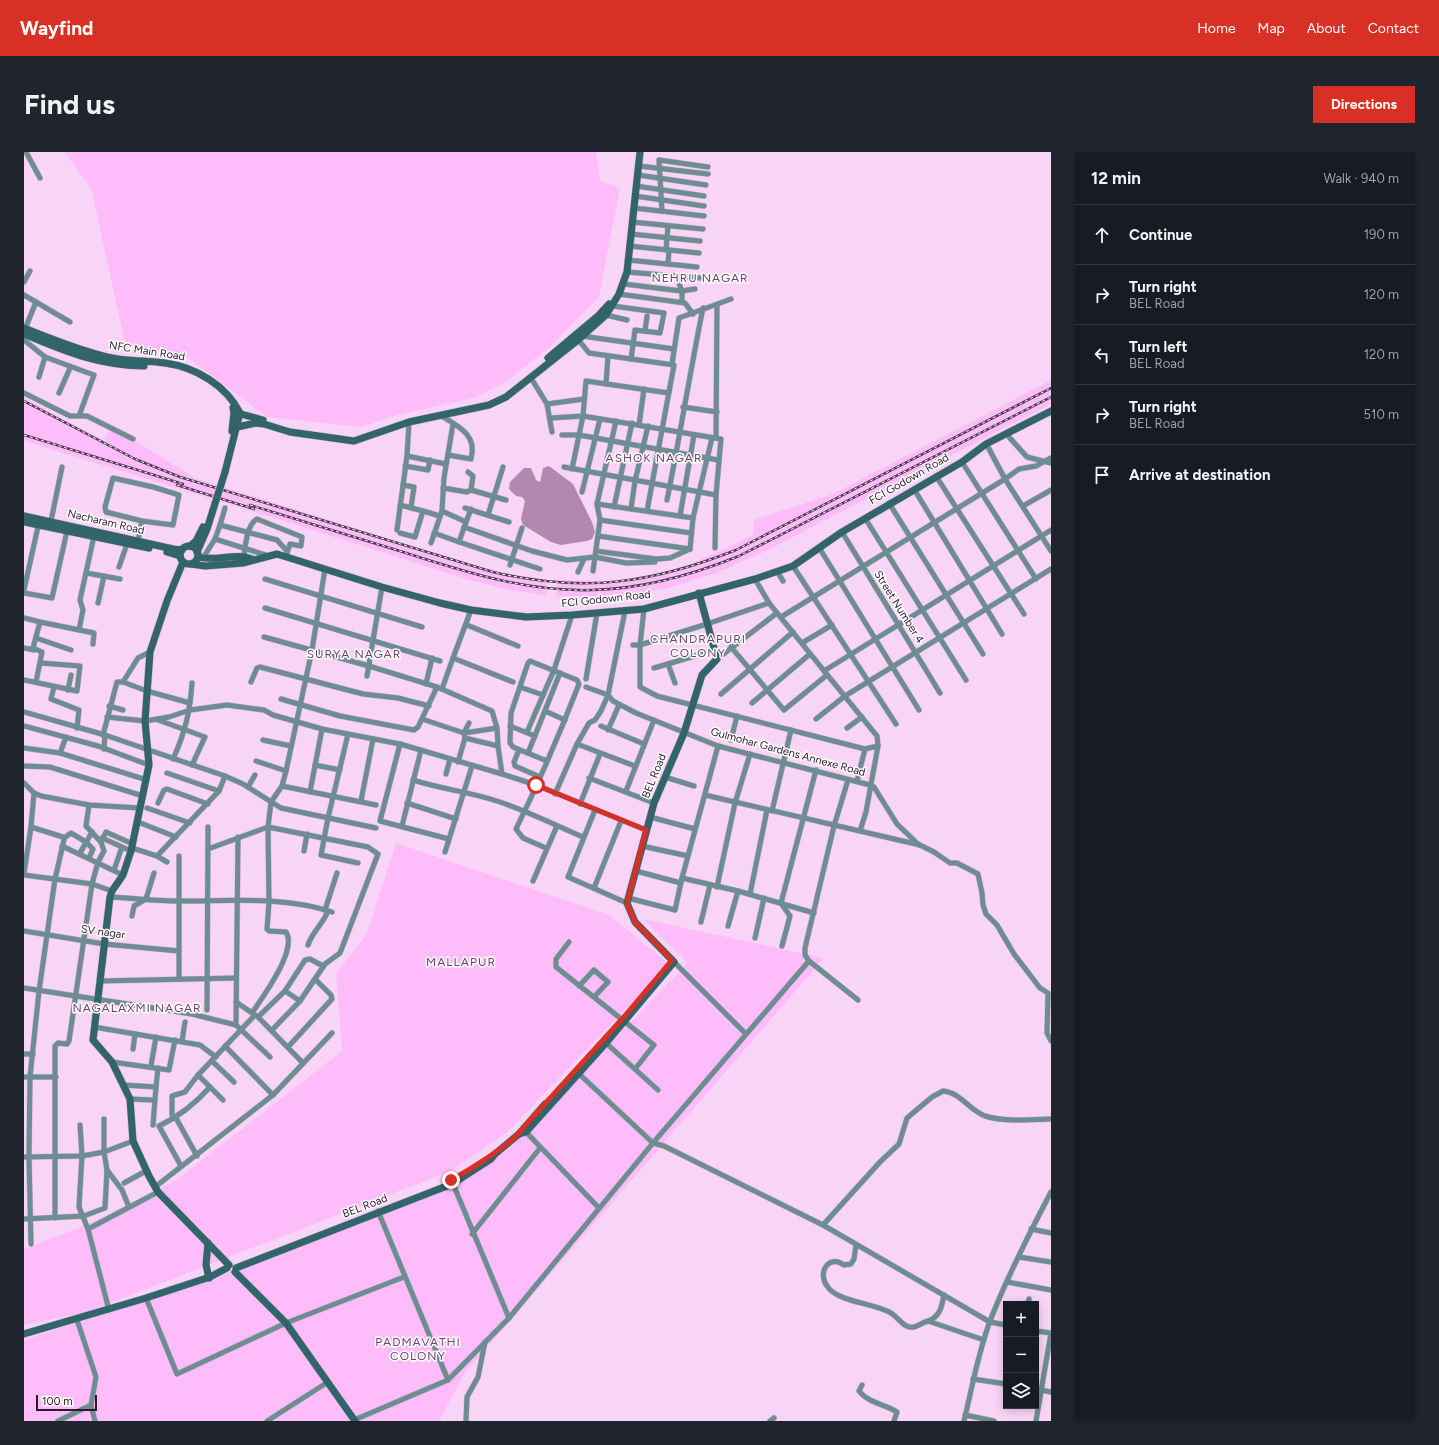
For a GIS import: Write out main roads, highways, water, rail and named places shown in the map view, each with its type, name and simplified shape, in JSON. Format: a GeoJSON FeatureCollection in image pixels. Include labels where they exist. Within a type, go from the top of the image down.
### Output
{"type":"FeatureCollection","features":[{"type":"Feature","properties":{"kind":"railway"},"geometry":{"type":"LineString","coordinates":[[24,401],[135,459],[180,477],[493,572],[557,582],[587,583],[616,582],[674,571],[705,562],[736,550],[1051,388]]}},
{"type":"Feature","properties":{"kind":"railway"},"geometry":{"type":"LineString","coordinates":[[250,505],[450,567],[496,579],[544,588],[568,590],[630,587],[686,575],[739,556],[1051,397]]}},
{"type":"Feature","properties":{"kind":"railway"},"geometry":{"type":"LineString","coordinates":[[24,435],[183,484]]}},
{"type":"Feature","properties":{"kind":"railway"},"geometry":{"type":"LineString","coordinates":[[177,485],[254,509]]}},
{"type":"Feature","properties":{"kind":"district","name":"NEHRU NAGAR"},"geometry":{"type":"Point","coordinates":[700,278]}},
{"type":"Feature","properties":{"kind":"district","name":"ASHOK NAGAR"},"geometry":{"type":"Point","coordinates":[654,458]}},
{"type":"Feature","properties":{"kind":"district","name":"CHANDRAPURI COLONY"},"geometry":{"type":"Point","coordinates":[698,646]}},
{"type":"Feature","properties":{"kind":"district","name":"SURYA NAGAR"},"geometry":{"type":"Point","coordinates":[354,654]}},
{"type":"Feature","properties":{"kind":"district","name":"MALLAPUR"},"geometry":{"type":"Point","coordinates":[461,962]}},
{"type":"Feature","properties":{"kind":"district","name":"NAGALAXMI NAGAR"},"geometry":{"type":"Point","coordinates":[137,1008]}},
{"type":"Feature","properties":{"kind":"district","name":"PADMAVATHI COLONY"},"geometry":{"type":"Point","coordinates":[418,1349]}}]}
